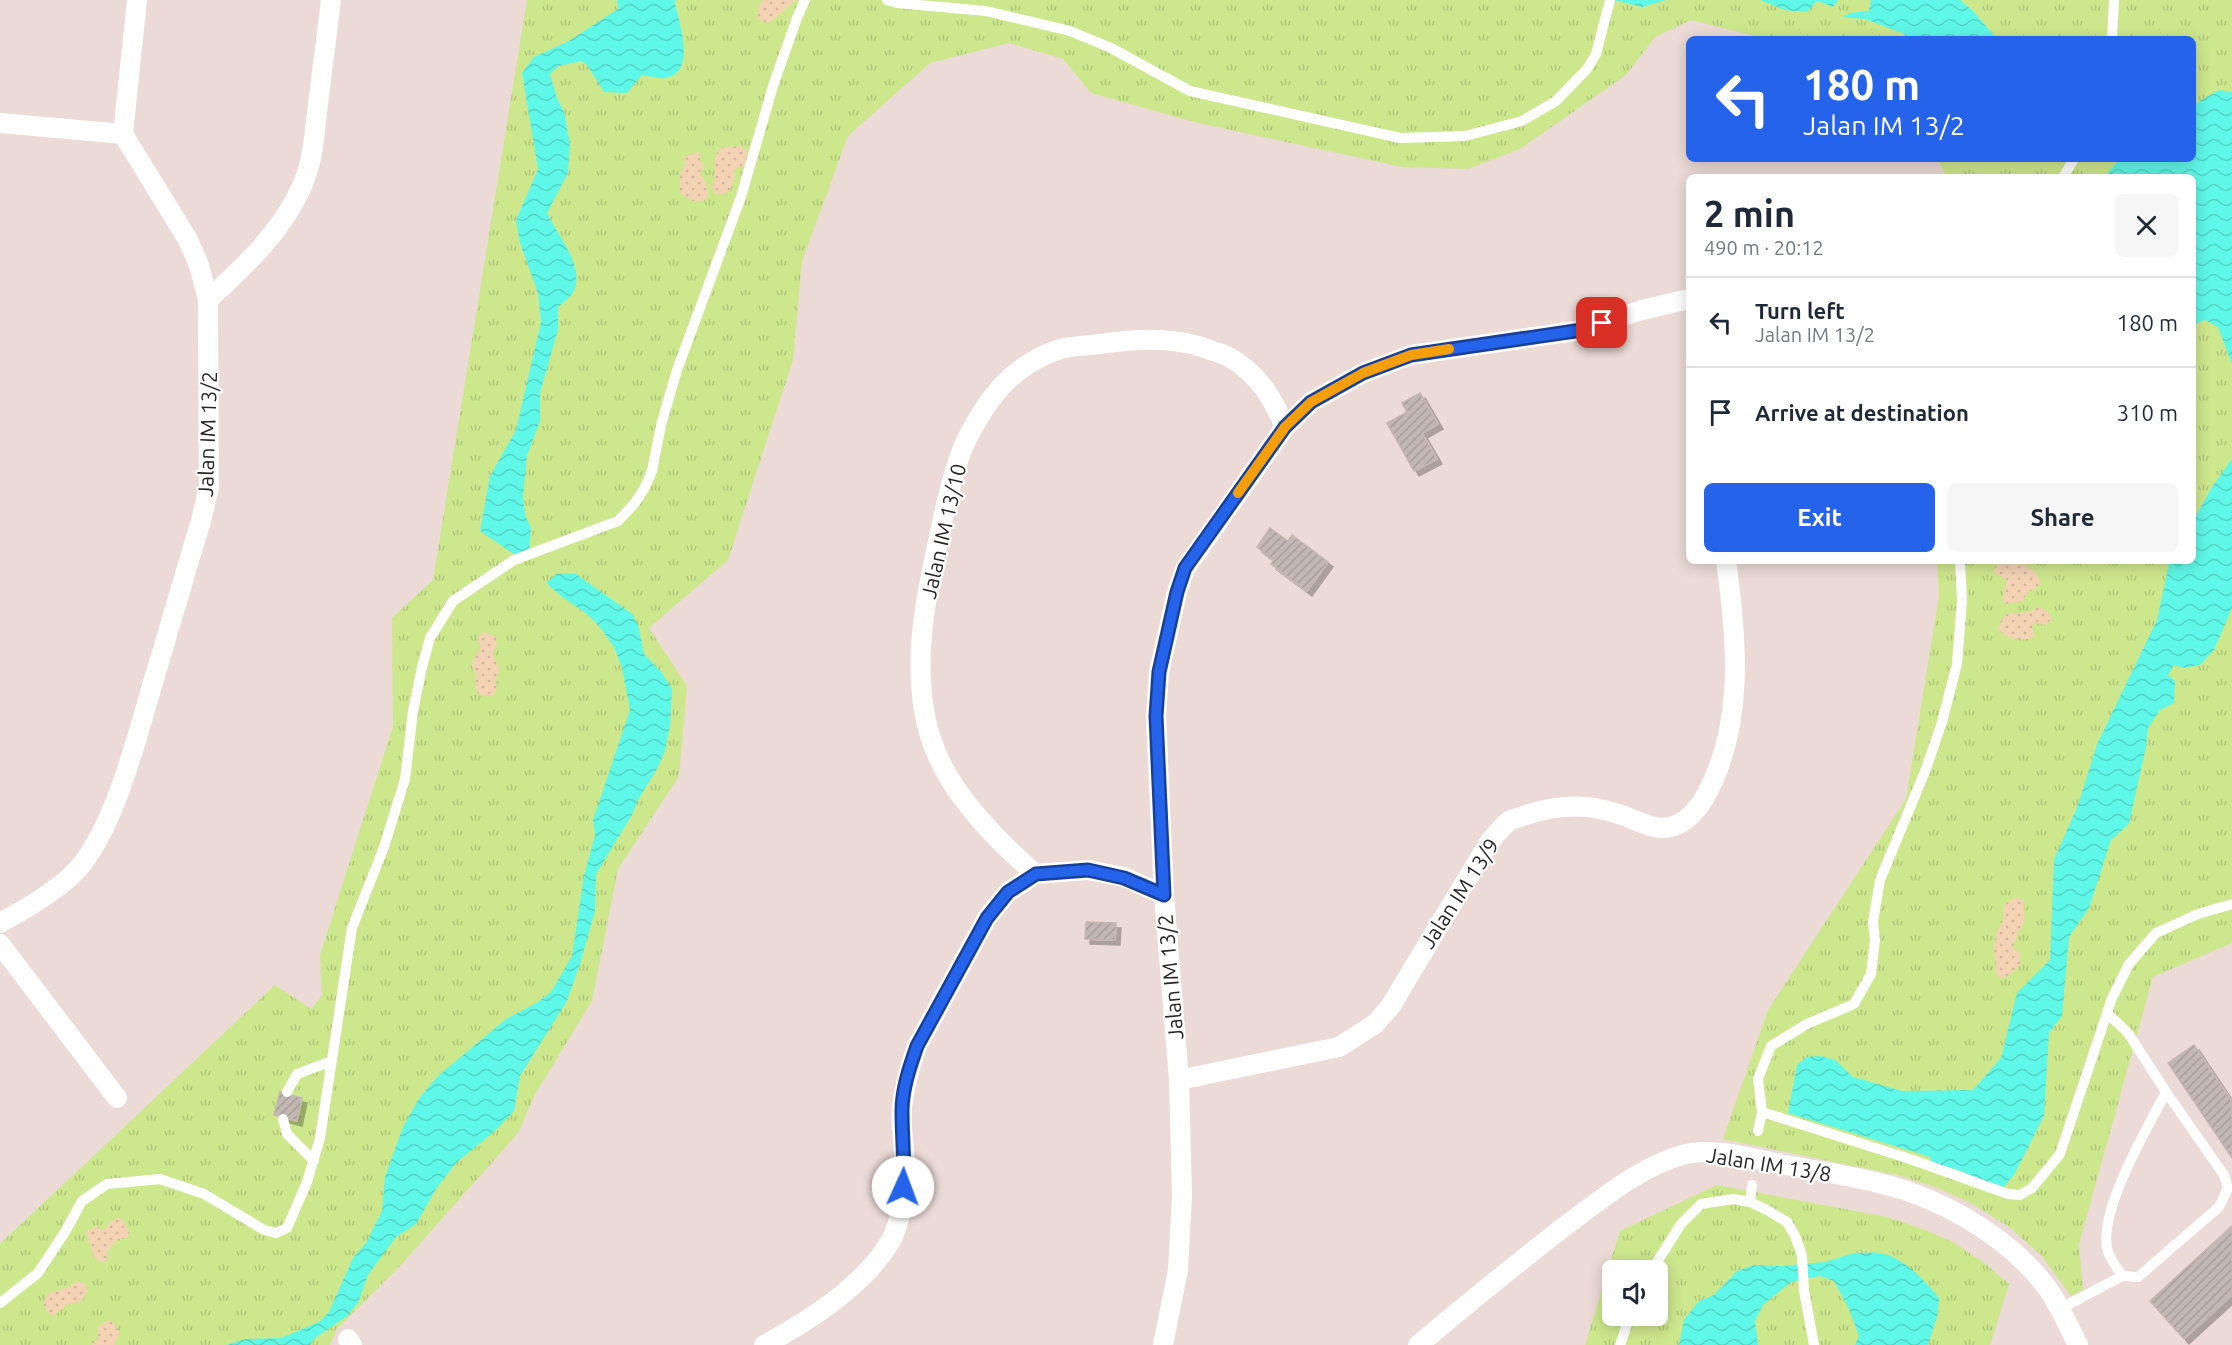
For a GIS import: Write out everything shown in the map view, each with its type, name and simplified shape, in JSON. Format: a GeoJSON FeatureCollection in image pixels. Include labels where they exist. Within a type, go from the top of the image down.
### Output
{"type":"FeatureCollection","features":[{"type":"Feature","properties":{"kind":"street"},"geometry":{"type":"LineString","coordinates":[[0,123],[123,134],[137,0]]}},
{"type":"Feature","properties":{"kind":"street"},"geometry":{"type":"LineString","coordinates":[[208,300],[245,267],[265,243],[285,217],[306,177],[313,151],[331,0]]}},
{"type":"Feature","properties":{"kind":"street","name":"Jalan IM 13/2"},"geometry":{"type":"LineString","coordinates":[[0,923],[43,897],[73,875],[94,847],[112,809],[136,740],[209,487],[208,300],[199,265],[188,240],[123,134]]}},
{"type":"Feature","properties":{"kind":"street","name":"Jalan IM 13/2"},"geometry":{"type":"LineString","coordinates":[[1163,1345],[1178,1270],[1182,1227],[1179,1080],[1164,895],[1156,716],[1159,672],[1177,592],[1185,568],[1285,427],[1311,402],[1363,373],[1411,355],[1582,330],[1642,310],[1686,300]]}},
{"type":"Feature","properties":{"kind":"street","name":"Jalan IM 13/10"},"geometry":{"type":"LineString","coordinates":[[1036,874],[1008,851],[969,804],[937,754],[927,723],[921,681],[924,617],[946,504],[964,446],[984,410],[1001,387],[1030,362],[1060,349],[1127,340],[1170,340],[1194,343],[1232,358],[1251,373],[1271,396],[1285,427]]}},
{"type":"Feature","properties":{"kind":"street","name":"Jalan IM 13/9"},"geometry":{"type":"LineString","coordinates":[[1179,1080],[1339,1047],[1375,1024],[1390,1007],[1490,840],[1510,821],[1539,811],[1568,805],[1615,812],[1644,824],[1663,828],[1689,818],[1713,782],[1724,755],[1731,727],[1735,670],[1734,622],[1726,564]]}},
{"type":"Feature","properties":{"kind":"street"},"geometry":{"type":"LineString","coordinates":[[764,1345],[795,1328],[861,1279],[891,1241],[902,1207],[905,1168],[902,1109],[910,1067],[917,1046],[987,918],[1008,892],[1036,874],[1088,870],[1124,878],[1164,895]]}},
{"type":"Feature","properties":{"kind":"street"},"geometry":{"type":"LineString","coordinates":[[0,944],[117,1098]]}},
{"type":"Feature","properties":{"kind":"street","name":"Jalan IM 13/8"},"geometry":{"type":"LineString","coordinates":[[1418,1345],[1532,1251],[1628,1180],[1663,1162],[1698,1152],[1728,1155],[1857,1178],[1905,1190],[1938,1204],[1999,1240],[2029,1266],[2060,1309],[2078,1345]]}},
{"type":"Feature","properties":{"kind":"lane"},"geometry":{"type":"LineString","coordinates":[[0,1303],[38,1273],[82,1201],[107,1184],[160,1179],[204,1194],[264,1230],[276,1233],[287,1228],[314,1161],[320,1138],[352,928],[384,847],[405,779],[413,711],[430,638],[453,601],[514,560],[618,520],[635,503],[645,487],[652,471],[677,370],[741,197],[773,86],[805,0]]}},
{"type":"Feature","properties":{"kind":"lane"},"geometry":{"type":"LineString","coordinates":[[887,0],[897,3],[986,11],[1070,31],[1111,48],[1190,91],[1400,138],[1465,136],[1522,121],[1556,101],[1587,69],[1596,54],[1609,4]]}},
{"type":"Feature","properties":{"kind":"lane"},"geometry":{"type":"LineString","coordinates":[[2112,36],[2114,0]]}},
{"type":"Feature","properties":{"kind":"lane"},"geometry":{"type":"LineString","coordinates":[[1758,1131],[1762,1112],[1758,1079],[1771,1046],[1807,1024],[1854,1004],[1871,974],[1875,940],[1873,922],[1880,880],[1926,769],[1942,722],[1957,664],[1962,600],[1960,564]]}},
{"type":"Feature","properties":{"kind":"lane"},"geometry":{"type":"LineString","coordinates":[[1762,1112],[2008,1194],[2019,1195],[2032,1188],[2060,1154],[2112,998],[2128,964],[2156,933],[2198,914],[2232,904]]}},
{"type":"Feature","properties":{"kind":"lane"},"geometry":{"type":"LineString","coordinates":[[2060,1309],[2122,1276],[2138,1277],[2219,1207],[2228,1188],[2224,1174],[2128,1033],[2107,1013]]}},
{"type":"Feature","properties":{"kind":"lane"},"geometry":{"type":"LineString","coordinates":[[287,1092],[297,1074],[332,1061]]}},
{"type":"Feature","properties":{"kind":"lane"},"geometry":{"type":"LineString","coordinates":[[2122,1276],[2108,1251],[2108,1218],[2129,1162],[2166,1092]]}},
{"type":"Feature","properties":{"kind":"lane"},"geometry":{"type":"LineString","coordinates":[[283,1119],[287,1134],[314,1161]]}},
{"type":"Feature","properties":{"kind":"lane"},"geometry":{"type":"LineString","coordinates":[[1750,1202],[1752,1185]]}},
{"type":"Feature","properties":{"kind":"lane"},"geometry":{"type":"LineString","coordinates":[[1658,1260],[1681,1224],[1701,1204],[1733,1199],[1750,1202],[1767,1210],[1786,1222],[1795,1236],[1802,1255],[1804,1291],[1814,1345]]}},
{"type":"Feature","properties":{"kind":"lane"},"geometry":{"type":"LineString","coordinates":[[1620,1345],[1627,1326]]}},
{"type":"Feature","properties":{"kind":"green space"},"geometry":{"type":"Polygon","coordinates":[[[527,0],[2232,0],[2232,943],[2153,977],[2079,1244],[2083,1290],[2071,1296],[2041,1255],[2009,1227],[1971,1203],[1935,1187],[1897,1175],[1723,1139],[1768,1010],[1906,799],[1939,596],[1937,564],[2196,564],[2196,174],[1945,174],[1939,162],[2196,162],[2196,36],[1754,36],[1691,20],[1655,37],[1626,75],[1520,149],[1468,169],[1402,167],[1194,122],[1091,93],[1063,59],[1009,43],[930,63],[848,136],[802,261],[793,360],[728,560],[649,628],[687,686],[679,776],[618,869],[592,1001],[534,1096],[518,1133],[401,1265],[337,1329],[330,1345],[0,1345],[0,1244],[275,985],[311,1009],[322,996],[320,955],[393,726],[392,618],[433,580],[527,0]]]}},
{"type":"Feature","properties":{"kind":"green space"},"geometry":{"type":"Polygon","coordinates":[[[1717,1185],[1887,1217],[1920,1228],[1951,1241],[1983,1262],[2009,1284],[1990,1345],[1585,1345],[1602,1290],[1602,1326],[1668,1326],[1668,1260],[1611,1260],[1620,1231],[1717,1185]]]}},
{"type":"Feature","properties":{"kind":"sand"},"geometry":{"type":"Polygon","coordinates":[[[763,0],[796,0],[769,23],[759,20],[758,17],[758,9],[763,0]]]}},
{"type":"Feature","properties":{"kind":"sand"},"geometry":{"type":"Polygon","coordinates":[[[741,146],[746,150],[748,160],[744,166],[737,167],[734,171],[730,191],[715,194],[712,187],[715,177],[714,164],[720,148],[741,146]]]}},
{"type":"Feature","properties":{"kind":"sand"},"geometry":{"type":"Polygon","coordinates":[[[699,152],[700,161],[704,165],[700,174],[706,184],[708,194],[705,201],[692,201],[680,193],[680,174],[685,165],[684,157],[699,152]]]}},
{"type":"Feature","properties":{"kind":"sand"},"geometry":{"type":"Polygon","coordinates":[[[1995,564],[2027,564],[2027,567],[2033,569],[2040,580],[2038,587],[2028,592],[2023,601],[2006,604],[2003,601],[2006,580],[1994,572],[1995,564]]]}},
{"type":"Feature","properties":{"kind":"sand"},"geometry":{"type":"Polygon","coordinates":[[[2040,607],[2049,613],[2052,619],[2046,625],[2034,623],[2032,627],[2034,637],[2014,639],[1998,629],[2007,614],[2028,612],[2040,607]]]}},
{"type":"Feature","properties":{"kind":"sand"},"geometry":{"type":"Polygon","coordinates":[[[484,632],[496,637],[497,645],[494,655],[499,669],[495,680],[497,685],[494,695],[479,695],[475,682],[476,674],[472,668],[474,658],[480,649],[478,636],[484,632]]]}},
{"type":"Feature","properties":{"kind":"sand"},"geometry":{"type":"Polygon","coordinates":[[[2017,897],[2023,901],[2024,919],[2012,947],[2020,953],[2020,965],[2007,977],[2001,978],[1996,975],[1994,947],[1996,934],[2003,920],[2004,904],[2017,897]]]}},
{"type":"Feature","properties":{"kind":"sand"},"geometry":{"type":"Polygon","coordinates":[[[118,1218],[123,1220],[129,1231],[128,1236],[118,1239],[107,1252],[106,1261],[100,1262],[94,1257],[86,1232],[97,1226],[103,1231],[118,1218]]]}},
{"type":"Feature","properties":{"kind":"sand"},"geometry":{"type":"Polygon","coordinates":[[[75,1281],[85,1283],[87,1291],[83,1300],[67,1304],[54,1316],[48,1313],[43,1304],[49,1293],[70,1287],[75,1281]]]}},
{"type":"Feature","properties":{"kind":"sand"},"geometry":{"type":"Polygon","coordinates":[[[109,1321],[113,1322],[120,1333],[115,1345],[92,1345],[98,1339],[98,1328],[109,1321]]]}},
{"type":"Feature","properties":{"kind":"water"},"geometry":{"type":"Polygon","coordinates":[[[617,0],[676,0],[684,57],[681,67],[675,74],[666,78],[642,75],[627,93],[604,92],[587,65],[581,61],[559,66],[550,74],[564,112],[570,144],[568,173],[547,213],[574,264],[576,285],[572,294],[558,307],[558,330],[540,393],[540,421],[527,456],[523,496],[525,515],[531,528],[529,551],[518,557],[480,531],[490,476],[516,430],[541,322],[538,293],[520,243],[516,220],[538,169],[522,73],[534,57],[569,41],[618,9],[617,0]]]}},
{"type":"Feature","properties":{"kind":"water"},"geometry":{"type":"Polygon","coordinates":[[[1614,0],[1666,0],[1642,7],[1614,0]]]}},
{"type":"Feature","properties":{"kind":"water"},"geometry":{"type":"Polygon","coordinates":[[[1760,0],[1838,0],[1833,7],[1817,1],[1807,12],[1785,10],[1760,0]]]}},
{"type":"Feature","properties":{"kind":"water"},"geometry":{"type":"Polygon","coordinates":[[[1871,0],[1960,0],[1994,36],[1906,36],[1865,19],[1843,17],[1850,13],[1869,11],[1871,0]]]}},
{"type":"Feature","properties":{"kind":"water"},"geometry":{"type":"Polygon","coordinates":[[[2219,90],[2232,92],[2232,364],[2218,327],[2205,320],[2196,324],[2196,174],[2107,174],[2117,162],[2196,162],[2196,103],[2219,90]]]}},
{"type":"Feature","properties":{"kind":"water"},"geometry":{"type":"Polygon","coordinates":[[[2232,459],[2232,608],[2214,650],[2200,665],[2184,668],[2174,665],[2168,675],[2175,681],[2174,703],[2160,710],[2148,728],[2129,824],[2111,840],[2089,908],[2069,937],[2062,1016],[2049,1033],[2044,1116],[2014,1175],[2001,1190],[1961,1171],[1931,1162],[1930,1157],[1788,1113],[1797,1065],[1807,1057],[1821,1056],[1835,1060],[1853,1077],[1902,1091],[1973,1090],[2001,1058],[2017,993],[2050,960],[2054,860],[2078,805],[2097,744],[2157,620],[2169,564],[2196,564],[2196,516],[2212,487],[2232,459]]]}},
{"type":"Feature","properties":{"kind":"water"},"geometry":{"type":"Polygon","coordinates":[[[558,573],[576,574],[632,614],[638,625],[644,654],[662,673],[672,689],[670,725],[665,751],[632,815],[596,874],[595,911],[567,1001],[520,1076],[514,1111],[496,1130],[456,1163],[436,1189],[416,1224],[396,1237],[368,1275],[358,1303],[347,1316],[314,1339],[310,1345],[226,1345],[246,1339],[281,1338],[319,1322],[329,1312],[353,1258],[366,1243],[382,1211],[385,1177],[403,1127],[420,1097],[438,1076],[506,1019],[538,1002],[551,992],[572,956],[584,876],[595,835],[593,820],[630,710],[622,668],[614,647],[587,614],[546,583],[558,573]]]}},
{"type":"Feature","properties":{"kind":"water"},"geometry":{"type":"Polygon","coordinates":[[[1854,1253],[1879,1253],[1897,1259],[1920,1277],[1939,1298],[1937,1317],[1928,1345],[1855,1345],[1859,1336],[1849,1309],[1834,1281],[1820,1276],[1791,1282],[1763,1305],[1755,1321],[1758,1345],[1679,1345],[1684,1320],[1699,1301],[1714,1295],[1737,1271],[1754,1265],[1782,1266],[1825,1262],[1854,1253]]]}},
{"type":"Feature","properties":{"kind":"building"},"geometry":{"type":"Polygon","coordinates":[[[1420,393],[1438,424],[1422,433],[1437,459],[1414,471],[1387,423],[1407,412],[1402,403],[1420,393]]]}},
{"type":"Feature","properties":{"kind":"building"},"geometry":{"type":"Polygon","coordinates":[[[1270,528],[1288,541],[1292,535],[1328,562],[1307,591],[1271,564],[1274,560],[1257,547],[1270,528]]]}},
{"type":"Feature","properties":{"kind":"building"},"geometry":{"type":"Polygon","coordinates":[[[1086,922],[1116,923],[1115,940],[1085,939],[1086,922]]]}},
{"type":"Feature","properties":{"kind":"building"},"geometry":{"type":"Polygon","coordinates":[[[2194,1045],[2232,1102],[2232,1158],[2168,1063],[2194,1045]]]}},
{"type":"Feature","properties":{"kind":"building"},"geometry":{"type":"Polygon","coordinates":[[[280,1092],[302,1098],[297,1121],[274,1115],[280,1092]]]}},
{"type":"Feature","properties":{"kind":"building"},"geometry":{"type":"Polygon","coordinates":[[[2232,1226],[2232,1295],[2184,1339],[2150,1301],[2232,1226]]]}},
{"type":"Feature","properties":{"kind":"slow traffic"},"geometry":{"type":"LineString","coordinates":[[1238,493],[1285,427],[1311,402],[1363,373],[1411,355],[1449,349]]}},
{"type":"Feature","properties":{"kind":"route"},"geometry":{"type":"LineString","coordinates":[[903,1187],[905,1168],[902,1109],[910,1067],[917,1046],[987,918],[1008,892],[1036,874],[1088,870],[1124,878],[1164,895],[1156,716],[1159,672],[1177,592],[1185,568],[1285,427],[1311,402],[1363,373],[1411,355],[1582,330],[1602,323]]}}]}
